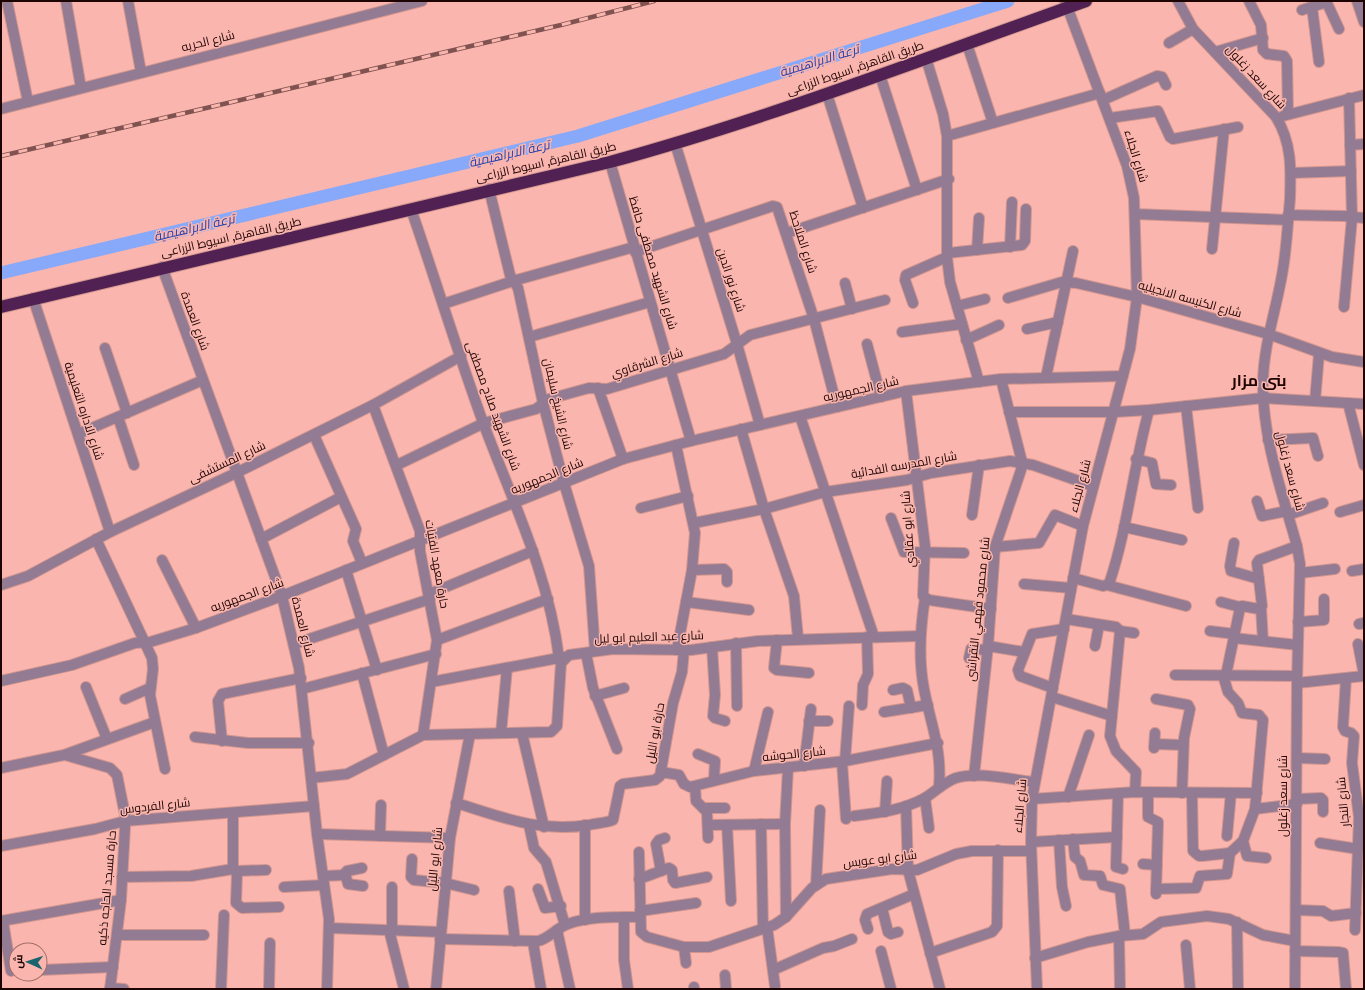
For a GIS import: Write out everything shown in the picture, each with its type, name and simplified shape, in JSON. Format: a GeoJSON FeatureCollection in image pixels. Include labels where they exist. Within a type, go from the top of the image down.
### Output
{"type":"FeatureCollection","features":[{"type":"Feature","properties":{"kind":"highway","name":"طريق القاهرة, اسيوط الزراعى"},"geometry":{"type":"LineString","coordinates":[[1,307],[33,298],[411,209],[489,189],[610,162],[675,144],[827,94],[967,44],[1066,4],[1086,1]]}},
{"type":"Feature","properties":{"kind":"street"},"geometry":{"type":"LineString","coordinates":[[7,1],[28,102]]}},
{"type":"Feature","properties":{"kind":"street"},"geometry":{"type":"LineString","coordinates":[[66,1],[81,88]]}},
{"type":"Feature","properties":{"kind":"street"},"geometry":{"type":"LineString","coordinates":[[128,1],[141,72]]}},
{"type":"Feature","properties":{"kind":"street","name":"شارع الحريه"},"geometry":{"type":"LineString","coordinates":[[1,109],[422,1]]}},
{"type":"Feature","properties":{"kind":"street","name":"شارع سعد زغلول"},"geometry":{"type":"LineString","coordinates":[[1178,1],[1193,29],[1276,117],[1284,130],[1288,144],[1291,173],[1284,262],[1268,334],[1264,365],[1263,398],[1268,440],[1297,546],[1300,574],[1297,680],[1295,989]]}},
{"type":"Feature","properties":{"kind":"street"},"geometry":{"type":"LineString","coordinates":[[1249,1],[1261,25],[1263,48],[1265,53],[1284,56],[1287,61],[1288,114]]}},
{"type":"Feature","properties":{"kind":"street"},"geometry":{"type":"LineString","coordinates":[[1357,1],[1364,22]]}},
{"type":"Feature","properties":{"kind":"street"},"geometry":{"type":"LineString","coordinates":[[1319,62],[1307,8],[1327,2],[1339,29]]}},
{"type":"Feature","properties":{"kind":"street","name":"شارع الجلاء"},"geometry":{"type":"LineString","coordinates":[[1037,989],[1031,847],[1032,799],[1083,526],[1130,349],[1137,297],[1135,214],[1132,182],[1110,118],[1066,4]]}},
{"type":"Feature","properties":{"kind":"street"},"geometry":{"type":"LineString","coordinates":[[1169,43],[1193,29]]}},
{"type":"Feature","properties":{"kind":"street"},"geometry":{"type":"LineString","coordinates":[[1215,52],[1263,38]]}},
{"type":"Feature","properties":{"kind":"street"},"geometry":{"type":"LineString","coordinates":[[967,44],[993,123]]}},
{"type":"Feature","properties":{"kind":"street"},"geometry":{"type":"LineString","coordinates":[[926,58],[943,114],[947,136],[949,179],[948,255],[950,282],[979,382]]}},
{"type":"Feature","properties":{"kind":"street"},"geometry":{"type":"LineString","coordinates":[[880,75],[917,190]]}},
{"type":"Feature","properties":{"kind":"street"},"geometry":{"type":"LineString","coordinates":[[947,136],[1101,96],[1157,76],[1162,77],[1166,84]]}},
{"type":"Feature","properties":{"kind":"street"},"geometry":{"type":"LineString","coordinates":[[827,94],[863,208]]}},
{"type":"Feature","properties":{"kind":"street"},"geometry":{"type":"LineString","coordinates":[[1276,117],[1364,95]]}},
{"type":"Feature","properties":{"kind":"street"},"geometry":{"type":"LineString","coordinates":[[1344,307],[1352,218],[1349,98]]}},
{"type":"Feature","properties":{"kind":"street"},"geometry":{"type":"LineString","coordinates":[[1110,118],[1158,111],[1170,137],[1173,139],[1238,126]]}},
{"type":"Feature","properties":{"kind":"street"},"geometry":{"type":"LineString","coordinates":[[1212,249],[1224,129]]}},
{"type":"Feature","properties":{"kind":"street","name":"شارع نور الدين"},"geometry":{"type":"LineString","coordinates":[[675,144],[737,344],[760,425]]}},
{"type":"Feature","properties":{"kind":"street"},"geometry":{"type":"LineString","coordinates":[[1350,145],[1364,144]]}},
{"type":"Feature","properties":{"kind":"street","name":"شارع الشهيد مصطفى حافظ"},"geometry":{"type":"LineString","coordinates":[[610,162],[634,250],[672,369],[691,441]]}},
{"type":"Feature","properties":{"kind":"street"},"geometry":{"type":"LineString","coordinates":[[1291,173],[1351,171]]}},
{"type":"Feature","properties":{"kind":"street"},"geometry":{"type":"LineString","coordinates":[[787,233],[949,179]]}},
{"type":"Feature","properties":{"kind":"street","name":"شارع الشيخ سليمان"},"geometry":{"type":"LineString","coordinates":[[489,189],[510,275],[518,288],[543,403],[564,483],[587,556],[591,575],[590,652],[595,696],[617,749]]}},
{"type":"Feature","properties":{"kind":"street"},"geometry":{"type":"LineString","coordinates":[[1010,247],[1012,202]]}},
{"type":"Feature","properties":{"kind":"street","name":"شارع الملاحظ"},"geometry":{"type":"LineString","coordinates":[[443,304],[514,281],[701,231],[775,206],[779,209],[814,319],[837,408]]}},
{"type":"Feature","properties":{"kind":"street","name":"شارع الشهيد صلاح مصطفى"},"geometry":{"type":"LineString","coordinates":[[411,209],[484,423],[533,551],[548,599],[562,658]]}},
{"type":"Feature","properties":{"kind":"street"},"geometry":{"type":"LineString","coordinates":[[913,302],[905,280],[906,275],[948,255],[977,250],[1020,246],[1024,243],[1026,209]]}},
{"type":"Feature","properties":{"kind":"street"},"geometry":{"type":"LineString","coordinates":[[1135,214],[1288,218],[1364,218]]}},
{"type":"Feature","properties":{"kind":"street"},"geometry":{"type":"LineString","coordinates":[[977,250],[979,218]]}},
{"type":"Feature","properties":{"kind":"street"},"geometry":{"type":"LineString","coordinates":[[1046,378],[1074,251]]}},
{"type":"Feature","properties":{"kind":"street","name":"شارع العمدة"},"geometry":{"type":"LineString","coordinates":[[162,267],[282,596],[294,644],[301,678],[317,834],[329,928],[327,989]]}},
{"type":"Feature","properties":{"kind":"street","name":"شارع الكنيسه الانجيليه"},"geometry":{"type":"LineString","coordinates":[[1008,298],[1067,282],[1137,297],[1268,334],[1319,354],[1344,360],[1364,362]]}},
{"type":"Feature","properties":{"kind":"street"},"geometry":{"type":"LineString","coordinates":[[845,283],[852,309]]}},
{"type":"Feature","properties":{"kind":"street","name":"شارع الاداره التعليمية"},"geometry":{"type":"LineString","coordinates":[[33,298],[110,532]]}},
{"type":"Feature","properties":{"kind":"street"},"geometry":{"type":"LineString","coordinates":[[957,306],[985,298]]}},
{"type":"Feature","properties":{"kind":"street","name":"شارع الشرقاوي"},"geometry":{"type":"LineString","coordinates":[[397,465],[484,423],[536,409],[549,399],[589,388],[607,389],[724,354],[729,352],[750,335],[885,300]]}},
{"type":"Feature","properties":{"kind":"street"},"geometry":{"type":"LineString","coordinates":[[529,338],[650,302]]}},
{"type":"Feature","properties":{"kind":"street"},"geometry":{"type":"LineString","coordinates":[[1027,329],[1058,322]]}},
{"type":"Feature","properties":{"kind":"street"},"geometry":{"type":"LineString","coordinates":[[902,332],[962,324]]}},
{"type":"Feature","properties":{"kind":"street"},"geometry":{"type":"LineString","coordinates":[[966,340],[999,325]]}},
{"type":"Feature","properties":{"kind":"street"},"geometry":{"type":"LineString","coordinates":[[866,344],[881,397]]}},
{"type":"Feature","properties":{"kind":"street"},"geometry":{"type":"LineString","coordinates":[[105,348],[134,465]]}},
{"type":"Feature","properties":{"kind":"street"},"geometry":{"type":"LineString","coordinates":[[1315,401],[1319,354]]}},
{"type":"Feature","properties":{"kind":"street","name":"شارع المستشفى"},"geometry":{"type":"LineString","coordinates":[[1,585],[28,576],[110,532],[314,435],[373,405],[461,356]]}},
{"type":"Feature","properties":{"kind":"street","name":"شارع الجمهوريه"},"geometry":{"type":"LineString","coordinates":[[1,681],[54,670],[90,660],[135,644],[196,628],[282,596],[623,459],[691,441],[906,391],[1001,379],[1123,376]]}},
{"type":"Feature","properties":{"kind":"street","name":"شارع محمود فهمي النقراشى"},"geometry":{"type":"LineString","coordinates":[[974,776],[988,648],[995,547],[1021,470],[1022,462],[1001,379]]}},
{"type":"Feature","properties":{"kind":"street"},"geometry":{"type":"LineString","coordinates":[[78,434],[203,380]]}},
{"type":"Feature","properties":{"kind":"street"},"geometry":{"type":"LineString","coordinates":[[598,388],[623,459]]}},
{"type":"Feature","properties":{"kind":"street","name":"شارع ابو عقادي"},"geometry":{"type":"LineString","coordinates":[[906,391],[918,477],[925,552],[923,593],[925,598],[920,636],[921,671],[928,706],[938,743],[940,765],[939,788]]}},
{"type":"Feature","properties":{"kind":"street"},"geometry":{"type":"LineString","coordinates":[[1009,412],[1114,412],[1149,410],[1263,398],[1364,404]]}},
{"type":"Feature","properties":{"kind":"street"},"geometry":{"type":"LineString","coordinates":[[1348,403],[1364,465]]}},
{"type":"Feature","properties":{"kind":"street","name":"حارة معهد الفتيات"},"geometry":{"type":"LineString","coordinates":[[373,405],[397,465],[420,531],[420,551],[430,596],[437,640],[432,682],[423,734]]}},
{"type":"Feature","properties":{"kind":"street"},"geometry":{"type":"LineString","coordinates":[[1186,406],[1198,508]]}},
{"type":"Feature","properties":{"kind":"street"},"geometry":{"type":"LineString","coordinates":[[1107,586],[1124,527],[1136,459],[1149,410]]}},
{"type":"Feature","properties":{"kind":"street"},"geometry":{"type":"LineString","coordinates":[[800,416],[870,637],[868,674],[863,685],[862,706]]}},
{"type":"Feature","properties":{"kind":"street"},"geometry":{"type":"LineString","coordinates":[[741,429],[764,509],[794,596],[798,638]]}},
{"type":"Feature","properties":{"kind":"street"},"geometry":{"type":"LineString","coordinates":[[314,435],[356,529],[353,541],[362,563]]}},
{"type":"Feature","properties":{"kind":"street"},"geometry":{"type":"LineString","coordinates":[[1268,440],[1313,438],[1318,456]]}},
{"type":"Feature","properties":{"kind":"street","name":"حارة ابو الليل"},"geometry":{"type":"LineString","coordinates":[[456,803],[529,825],[544,827],[585,825],[613,820],[619,788],[621,785],[655,780],[660,776],[673,703],[682,672],[681,650],[686,602],[695,543],[694,523],[676,445]]}},
{"type":"Feature","properties":{"kind":"street"},"geometry":{"type":"LineString","coordinates":[[1136,459],[1152,463],[1156,484],[1171,485]]}},
{"type":"Feature","properties":{"kind":"street","name":"شارع المدرسه الفدائية"},"geometry":{"type":"LineString","coordinates":[[694,523],[764,509],[825,492],[907,480],[930,473],[1010,461],[1022,462],[1093,486]]}},
{"type":"Feature","properties":{"kind":"street"},"geometry":{"type":"LineString","coordinates":[[972,515],[979,465]]}},
{"type":"Feature","properties":{"kind":"street"},"geometry":{"type":"LineString","coordinates":[[642,508],[688,496]]}},
{"type":"Feature","properties":{"kind":"street"},"geometry":{"type":"LineString","coordinates":[[261,539],[341,497]]}},
{"type":"Feature","properties":{"kind":"street"},"geometry":{"type":"LineString","coordinates":[[1257,501],[1262,516],[1288,513],[1324,503]]}},
{"type":"Feature","properties":{"kind":"street"},"geometry":{"type":"LineString","coordinates":[[1340,512],[1364,505]]}},
{"type":"Feature","properties":{"kind":"street"},"geometry":{"type":"LineString","coordinates":[[995,547],[1039,543],[1055,515],[1083,526]]}},
{"type":"Feature","properties":{"kind":"street"},"geometry":{"type":"LineString","coordinates":[[892,518],[903,550],[964,553]]}},
{"type":"Feature","properties":{"kind":"street"},"geometry":{"type":"LineString","coordinates":[[1124,527],[1182,540]]}},
{"type":"Feature","properties":{"kind":"street"},"geometry":{"type":"LineString","coordinates":[[96,539],[154,664],[150,688],[150,701],[165,769]]}},
{"type":"Feature","properties":{"kind":"street"},"geometry":{"type":"LineString","coordinates":[[1234,543],[1230,566],[1231,571],[1259,579]]}},
{"type":"Feature","properties":{"kind":"street"},"geometry":{"type":"LineString","coordinates":[[1263,641],[1257,563],[1259,560],[1297,546]]}},
{"type":"Feature","properties":{"kind":"street"},"geometry":{"type":"LineString","coordinates":[[294,644],[430,596],[533,551]]}},
{"type":"Feature","properties":{"kind":"street"},"geometry":{"type":"LineString","coordinates":[[162,560],[196,628]]}},
{"type":"Feature","properties":{"kind":"street"},"geometry":{"type":"LineString","coordinates":[[692,570],[724,568],[727,572],[727,582]]}},
{"type":"Feature","properties":{"kind":"street"},"geometry":{"type":"LineString","coordinates":[[1352,571],[1364,568]]}},
{"type":"Feature","properties":{"kind":"street"},"geometry":{"type":"LineString","coordinates":[[1300,574],[1335,569]]}},
{"type":"Feature","properties":{"kind":"street"},"geometry":{"type":"LineString","coordinates":[[346,570],[377,670]]}},
{"type":"Feature","properties":{"kind":"street"},"geometry":{"type":"LineString","coordinates":[[1024,584],[1072,583],[1107,586],[1186,606]]}},
{"type":"Feature","properties":{"kind":"street"},"geometry":{"type":"LineString","coordinates":[[925,598],[929,600],[991,609]]}},
{"type":"Feature","properties":{"kind":"street"},"geometry":{"type":"LineString","coordinates":[[437,640],[548,599]]}},
{"type":"Feature","properties":{"kind":"street"},"geometry":{"type":"LineString","coordinates":[[1298,622],[1324,620],[1324,599]]}},
{"type":"Feature","properties":{"kind":"street"},"geometry":{"type":"LineString","coordinates":[[686,602],[749,610]]}},
{"type":"Feature","properties":{"kind":"street"},"geometry":{"type":"LineString","coordinates":[[1221,602],[1240,607],[1259,609],[1261,607]]}},
{"type":"Feature","properties":{"kind":"street"},"geometry":{"type":"LineString","coordinates":[[1148,793],[1148,817],[1158,822],[1156,892],[1196,888],[1200,876],[1225,875],[1230,853],[1243,841],[1255,809],[1263,720],[1259,715],[1242,713],[1238,703],[1228,692],[1225,675],[1240,607]]}},
{"type":"Feature","properties":{"kind":"street"},"geometry":{"type":"LineString","coordinates":[[1112,716],[1053,693],[1019,674],[1018,670],[1032,634],[1065,624],[1116,627],[1120,631],[1134,633]]}},
{"type":"Feature","properties":{"kind":"street"},"geometry":{"type":"LineString","coordinates":[[1095,646],[1099,625]]}},
{"type":"Feature","properties":{"kind":"street"},"geometry":{"type":"LineString","coordinates":[[1120,631],[1111,741],[1116,751],[1135,770],[1135,792]]}},
{"type":"Feature","properties":{"kind":"street"},"geometry":{"type":"LineString","coordinates":[[1210,631],[1263,641],[1298,645]]}},
{"type":"Feature","properties":{"kind":"street","name":"شارع عبد العليم ابو ليل"},"geometry":{"type":"LineString","coordinates":[[432,682],[590,652],[622,648],[681,650],[736,643],[798,638],[920,636]]}},
{"type":"Feature","properties":{"kind":"street"},"geometry":{"type":"LineString","coordinates":[[777,640],[774,668],[777,670],[810,673]]}},
{"type":"Feature","properties":{"kind":"street"},"geometry":{"type":"LineString","coordinates":[[736,643],[737,706]]}},
{"type":"Feature","properties":{"kind":"street"},"geometry":{"type":"LineString","coordinates":[[1175,675],[1225,675],[1297,680],[1346,678],[1364,675],[1358,644]]}},
{"type":"Feature","properties":{"kind":"street"},"geometry":{"type":"LineString","coordinates":[[712,647],[715,695],[713,716],[725,721]]}},
{"type":"Feature","properties":{"kind":"street"},"geometry":{"type":"LineString","coordinates":[[969,658],[971,649],[988,648],[1024,652]]}},
{"type":"Feature","properties":{"kind":"street"},"geometry":{"type":"LineString","coordinates":[[302,689],[436,654]]}},
{"type":"Feature","properties":{"kind":"street"},"geometry":{"type":"LineString","coordinates":[[311,778],[347,774],[423,734],[551,732],[556,729],[562,658]]}},
{"type":"Feature","properties":{"kind":"street"},"geometry":{"type":"LineString","coordinates":[[501,733],[507,668]]}},
{"type":"Feature","properties":{"kind":"street"},"geometry":{"type":"LineString","coordinates":[[362,674],[384,755]]}},
{"type":"Feature","properties":{"kind":"street"},"geometry":{"type":"LineString","coordinates":[[222,741],[218,701],[222,694],[301,678]]}},
{"type":"Feature","properties":{"kind":"street","name":"شارع النجار"},"geometry":{"type":"LineString","coordinates":[[1346,678],[1343,727],[1345,731],[1354,736],[1352,763],[1359,816],[1355,930]]}},
{"type":"Feature","properties":{"kind":"street"},"geometry":{"type":"LineString","coordinates":[[86,687],[107,740]]}},
{"type":"Feature","properties":{"kind":"street"},"geometry":{"type":"LineString","coordinates":[[125,699],[150,688]]}},
{"type":"Feature","properties":{"kind":"street"},"geometry":{"type":"LineString","coordinates":[[595,696],[624,688]]}},
{"type":"Feature","properties":{"kind":"street"},"geometry":{"type":"LineString","coordinates":[[893,690],[904,688],[907,690],[911,708]]}},
{"type":"Feature","properties":{"kind":"street"},"geometry":{"type":"LineString","coordinates":[[1156,699],[1190,707],[1183,745],[1193,851],[1198,856],[1230,853]]}},
{"type":"Feature","properties":{"kind":"street"},"geometry":{"type":"LineString","coordinates":[[849,706],[843,761],[850,818],[886,812],[906,806],[925,798],[956,778],[974,776],[1035,782]]}},
{"type":"Feature","properties":{"kind":"street"},"geometry":{"type":"LineString","coordinates":[[884,712],[928,706]]}},
{"type":"Feature","properties":{"kind":"street"},"geometry":{"type":"LineString","coordinates":[[804,766],[811,709]]}},
{"type":"Feature","properties":{"kind":"street"},"geometry":{"type":"LineString","coordinates":[[754,771],[768,712]]}},
{"type":"Feature","properties":{"kind":"street"},"geometry":{"type":"LineString","coordinates":[[809,721],[828,721]]}},
{"type":"Feature","properties":{"kind":"street"},"geometry":{"type":"LineString","coordinates":[[1,768],[65,755],[155,722]]}},
{"type":"Feature","properties":{"kind":"street"},"geometry":{"type":"LineString","coordinates":[[522,733],[544,827]]}},
{"type":"Feature","properties":{"kind":"street"},"geometry":{"type":"LineString","coordinates":[[1155,733],[1154,746],[1183,745]]}},
{"type":"Feature","properties":{"kind":"street","name":"شارع ابو الليل"},"geometry":{"type":"LineString","coordinates":[[436,989],[450,838],[470,734]]}},
{"type":"Feature","properties":{"kind":"street"},"geometry":{"type":"LineString","coordinates":[[1068,797],[1089,735]]}},
{"type":"Feature","properties":{"kind":"street"},"geometry":{"type":"LineString","coordinates":[[195,737],[248,743],[308,743]]}},
{"type":"Feature","properties":{"kind":"street","name":"شارع الحوشه"},"geometry":{"type":"LineString","coordinates":[[695,786],[754,771],[843,761],[938,743]]}},
{"type":"Feature","properties":{"kind":"street"},"geometry":{"type":"LineString","coordinates":[[698,754],[715,761],[714,780]]}},
{"type":"Feature","properties":{"kind":"street","name":"حارة مسجد الحاجه ذكيه"},"geometry":{"type":"LineString","coordinates":[[65,755],[110,768],[116,772],[125,821],[121,900],[110,988]]}},
{"type":"Feature","properties":{"kind":"street"},"geometry":{"type":"LineString","coordinates":[[1297,758],[1325,759]]}},
{"type":"Feature","properties":{"kind":"street"},"geometry":{"type":"LineString","coordinates":[[786,917],[785,824],[788,768]]}},
{"type":"Feature","properties":{"kind":"street"},"geometry":{"type":"LineString","coordinates":[[661,772],[679,775],[686,786],[695,786],[696,801],[707,812],[708,838]]}},
{"type":"Feature","properties":{"kind":"street"},"geometry":{"type":"LineString","coordinates":[[886,781],[886,812]]}},
{"type":"Feature","properties":{"kind":"street"},"geometry":{"type":"LineString","coordinates":[[1032,799],[1135,792],[1257,793]]}},
{"type":"Feature","properties":{"kind":"street"},"geometry":{"type":"LineString","coordinates":[[1227,836],[1231,793]]}},
{"type":"Feature","properties":{"kind":"street"},"geometry":{"type":"LineString","coordinates":[[1118,794],[1116,867],[1122,869]]}},
{"type":"Feature","properties":{"kind":"street"},"geometry":{"type":"LineString","coordinates":[[925,798],[929,828]]}},
{"type":"Feature","properties":{"kind":"street"},"geometry":{"type":"LineString","coordinates":[[1255,809],[1321,798],[1323,800],[1323,812]]}},
{"type":"Feature","properties":{"kind":"street"},"geometry":{"type":"LineString","coordinates":[[380,836],[381,805]]}},
{"type":"Feature","properties":{"kind":"street","name":"شارع الفردوس"},"geometry":{"type":"LineString","coordinates":[[1,846],[95,829],[125,821],[314,806]]}},
{"type":"Feature","properties":{"kind":"street"},"geometry":{"type":"LineString","coordinates":[[906,806],[908,870],[940,989]]}},
{"type":"Feature","properties":{"kind":"street"},"geometry":{"type":"LineString","coordinates":[[704,808],[725,808]]}},
{"type":"Feature","properties":{"kind":"street"},"geometry":{"type":"LineString","coordinates":[[816,885],[820,810]]}},
{"type":"Feature","properties":{"kind":"street"},"geometry":{"type":"LineString","coordinates":[[233,813],[236,903],[242,908],[279,907]]}},
{"type":"Feature","properties":{"kind":"street"},"geometry":{"type":"LineString","coordinates":[[727,824],[732,901]]}},
{"type":"Feature","properties":{"kind":"street"},"geometry":{"type":"LineString","coordinates":[[761,824],[765,928],[775,986]]}},
{"type":"Feature","properties":{"kind":"street"},"geometry":{"type":"LineString","coordinates":[[708,825],[785,824]]}},
{"type":"Feature","properties":{"kind":"street"},"geometry":{"type":"LineString","coordinates":[[529,825],[534,848],[546,862],[561,906],[561,927],[570,989]]}},
{"type":"Feature","properties":{"kind":"street"},"geometry":{"type":"LineString","coordinates":[[585,825],[585,920]]}},
{"type":"Feature","properties":{"kind":"street"},"geometry":{"type":"LineString","coordinates":[[317,834],[450,838]]}},
{"type":"Feature","properties":{"kind":"street","name":"شارع ابو عويس"},"geometry":{"type":"LineString","coordinates":[[639,852],[640,928],[644,935],[684,947],[709,947],[765,928],[786,917],[816,885],[832,878],[892,869],[917,870],[964,852],[1031,847],[1059,840],[1117,837]]}},
{"type":"Feature","properties":{"kind":"street"},"geometry":{"type":"LineString","coordinates":[[661,871],[656,844],[658,841],[665,838]]}},
{"type":"Feature","properties":{"kind":"street"},"geometry":{"type":"LineString","coordinates":[[1073,839],[1075,858],[1080,861],[1084,875],[1100,876],[1103,885],[1120,889],[1122,936],[1120,989]]}},
{"type":"Feature","properties":{"kind":"street"},"geometry":{"type":"LineString","coordinates":[[1059,840],[1062,887],[1066,906]]}},
{"type":"Feature","properties":{"kind":"street"},"geometry":{"type":"LineString","coordinates":[[1243,841],[1247,856],[1266,858]]}},
{"type":"Feature","properties":{"kind":"street"},"geometry":{"type":"LineString","coordinates":[[1320,843],[1358,849]]}},
{"type":"Feature","properties":{"kind":"street"},"geometry":{"type":"LineString","coordinates":[[930,953],[992,932],[998,926],[998,850]]}},
{"type":"Feature","properties":{"kind":"street"},"geometry":{"type":"LineString","coordinates":[[412,859],[411,877],[413,879],[445,883],[474,890]]}},
{"type":"Feature","properties":{"kind":"street"},"geometry":{"type":"LineString","coordinates":[[1144,864],[1157,865]]}},
{"type":"Feature","properties":{"kind":"street"},"geometry":{"type":"LineString","coordinates":[[284,887],[346,875],[347,871],[362,868]]}},
{"type":"Feature","properties":{"kind":"street"},"geometry":{"type":"LineString","coordinates":[[639,879],[671,869],[673,880],[677,884],[707,877]]}},
{"type":"Feature","properties":{"kind":"street"},"geometry":{"type":"LineString","coordinates":[[122,877],[191,876],[235,870],[266,870]]}},
{"type":"Feature","properties":{"kind":"street"},"geometry":{"type":"LineString","coordinates":[[346,875],[348,884],[363,886]]}},
{"type":"Feature","properties":{"kind":"street"},"geometry":{"type":"LineString","coordinates":[[392,887],[390,930],[404,989]]}},
{"type":"Feature","properties":{"kind":"street"},"geometry":{"type":"LineString","coordinates":[[538,889],[544,907],[561,906]]}},
{"type":"Feature","properties":{"kind":"street"},"geometry":{"type":"LineString","coordinates":[[509,891],[515,941]]}},
{"type":"Feature","properties":{"kind":"street"},"geometry":{"type":"LineString","coordinates":[[868,929],[865,920],[866,916],[914,894]]}},
{"type":"Feature","properties":{"kind":"street"},"geometry":{"type":"LineString","coordinates":[[8,964],[2,921],[121,900]]}},
{"type":"Feature","properties":{"kind":"street"},"geometry":{"type":"LineString","coordinates":[[329,928],[390,930],[440,936],[533,942],[547,938],[561,927],[585,920],[624,917],[696,903]]}},
{"type":"Feature","properties":{"kind":"street"},"geometry":{"type":"LineString","coordinates":[[882,908],[888,932],[891,934],[898,932]]}},
{"type":"Feature","properties":{"kind":"street"},"geometry":{"type":"LineString","coordinates":[[1296,910],[1323,911],[1331,916],[1356,913]]}},
{"type":"Feature","properties":{"kind":"street"},"geometry":{"type":"LineString","coordinates":[[220,989],[224,915]]}},
{"type":"Feature","properties":{"kind":"street"},"geometry":{"type":"LineString","coordinates":[[1035,958],[1088,942],[1143,934],[1164,921],[1218,916],[1237,922],[1264,935],[1295,946],[1343,953],[1346,989]]}},
{"type":"Feature","properties":{"kind":"street"},"geometry":{"type":"LineString","coordinates":[[624,917],[624,960],[628,989]]}},
{"type":"Feature","properties":{"kind":"street"},"geometry":{"type":"LineString","coordinates":[[1237,922],[1238,989]]}},
{"type":"Feature","properties":{"kind":"street"},"geometry":{"type":"LineString","coordinates":[[117,935],[204,935]]}},
{"type":"Feature","properties":{"kind":"street"},"geometry":{"type":"LineString","coordinates":[[773,970],[823,948],[834,946],[852,939]]}},
{"type":"Feature","properties":{"kind":"street"},"geometry":{"type":"LineString","coordinates":[[533,942],[541,989]]}},
{"type":"Feature","properties":{"kind":"street"},"geometry":{"type":"LineString","coordinates":[[269,989],[270,943]]}},
{"type":"Feature","properties":{"kind":"street"},"geometry":{"type":"LineString","coordinates":[[1186,945],[1190,989]]}},
{"type":"Feature","properties":{"kind":"street"},"geometry":{"type":"LineString","coordinates":[[684,947],[686,963]]}},
{"type":"Feature","properties":{"kind":"street"},"geometry":{"type":"LineString","coordinates":[[881,951],[891,989]]}},
{"type":"Feature","properties":{"kind":"street"},"geometry":{"type":"LineString","coordinates":[[48,970],[113,966]]}},
{"type":"Feature","properties":{"kind":"street"},"geometry":{"type":"LineString","coordinates":[[725,975],[726,989]]}},
{"type":"Feature","properties":{"kind":"street"},"geometry":{"type":"LineString","coordinates":[[110,988],[124,989]]}},
{"type":"Feature","properties":{"kind":"waterway","name":"ترعة الابراهيمية"},"geometry":{"type":"LineString","coordinates":[[1,273],[578,136],[1008,1]]}},
{"type":"Feature","properties":{"kind":"railway"},"geometry":{"type":"LineString","coordinates":[[1,156],[561,25],[654,1]]}},
{"type":"Feature","properties":{"kind":"district","name":"بنى مزار"},"geometry":{"type":"Point","coordinates":[1259,380]}}]}
